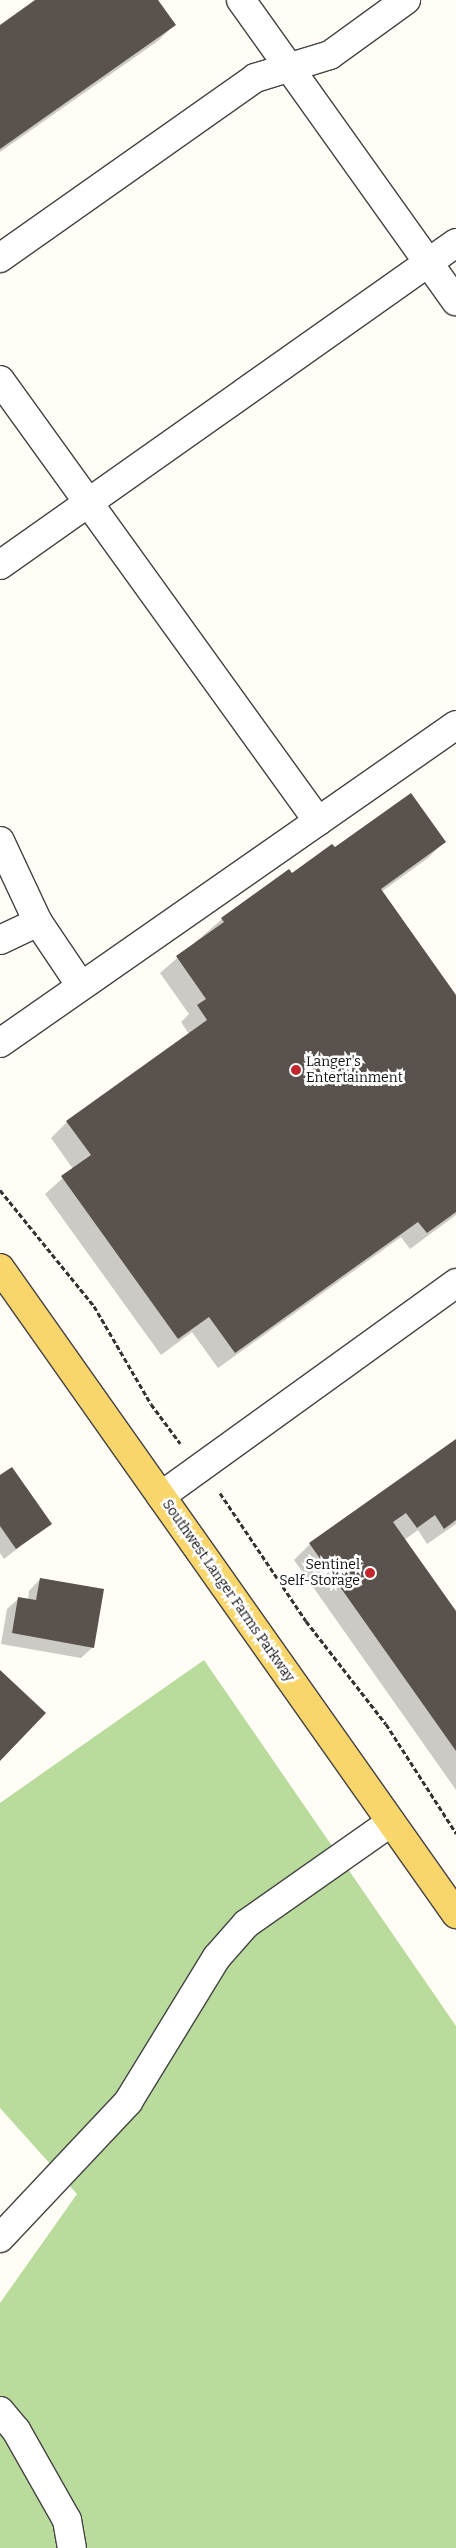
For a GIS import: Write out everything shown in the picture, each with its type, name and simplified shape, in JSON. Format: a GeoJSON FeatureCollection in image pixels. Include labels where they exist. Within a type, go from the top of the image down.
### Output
{"type":"FeatureCollection","features":[{"type":"Feature","properties":{"kind":"main road","name":"Southwest Langer Farms Parkway"},"geometry":{"type":"LineString","coordinates":[[0,1268],[456,1914]]}},
{"type":"Feature","properties":{"kind":"lane"},"geometry":{"type":"LineString","coordinates":[[241,0],[456,302]]}},
{"type":"Feature","properties":{"kind":"lane"},"geometry":{"type":"LineString","coordinates":[[0,258],[255,78],[330,55],[406,0]]}},
{"type":"Feature","properties":{"kind":"lane"},"geometry":{"type":"LineString","coordinates":[[0,565],[456,243]]}},
{"type":"Feature","properties":{"kind":"lane"},"geometry":{"type":"LineString","coordinates":[[0,380],[90,502],[318,821]]}},
{"type":"Feature","properties":{"kind":"lane"},"geometry":{"type":"LineString","coordinates":[[0,1043],[456,725]]}},
{"type":"Feature","properties":{"kind":"lane"},"geometry":{"type":"LineString","coordinates":[[0,841],[38,922],[81,986]]}},
{"type":"Feature","properties":{"kind":"lane"},"geometry":{"type":"LineString","coordinates":[[0,940],[38,922]]}},
{"type":"Feature","properties":{"kind":"lane"},"geometry":{"type":"LineString","coordinates":[[161,1496],[456,1283]]}},
{"type":"Feature","properties":{"kind":"lane"},"geometry":{"type":"LineString","coordinates":[[0,2238],[128,2102],[217,1957],[246,1924],[391,1822]]}},
{"type":"Feature","properties":{"kind":"lane"},"geometry":{"type":"LineString","coordinates":[[0,2411],[16,2430],[67,2520],[72,2548]]}},
{"type":"Feature","properties":{"kind":"path"},"geometry":{"type":"LineString","coordinates":[[0,1190],[94,1306],[151,1404],[248,1532],[344,1673],[386,1724],[456,1833]]}},
{"type":"Feature","properties":{"kind":"green space"},"geometry":{"type":"Polygon","coordinates":[[[204,1660],[456,2026],[456,2548],[0,2548],[0,2303],[77,2194],[0,2108],[0,1803],[204,1660]]]}},
{"type":"Feature","properties":{"kind":"building"},"geometry":{"type":"Polygon","coordinates":[[[35,0],[158,0],[176,25],[0,149],[0,25],[35,0]]]}},
{"type":"Feature","properties":{"kind":"building","name":"Langer's Entertainment"},"geometry":{"type":"Polygon","coordinates":[[[411,793],[446,842],[381,889],[456,995],[456,1212],[427,1233],[418,1222],[235,1353],[209,1317],[178,1339],[61,1176],[91,1155],[66,1121],[207,1020],[197,1005],[206,999],[176,956],[224,922],[221,918],[289,869],[292,873],[332,844],[335,847],[411,793]]]}},
{"type":"Feature","properties":{"kind":"building"},"geometry":{"type":"Polygon","coordinates":[[[456,1439],[456,1520],[444,1529],[435,1515],[417,1528],[406,1513],[393,1522],[456,1611],[456,1751],[309,1543],[456,1439]]]}},
{"type":"Feature","properties":{"kind":"building"},"geometry":{"type":"Polygon","coordinates":[[[12,1467],[52,1524],[16,1549],[0,1526],[0,1475],[12,1467]]]}},
{"type":"Feature","properties":{"kind":"building"},"geometry":{"type":"Polygon","coordinates":[[[40,1578],[104,1589],[94,1648],[12,1633],[18,1597],[36,1600],[40,1578]]]}},
{"type":"Feature","properties":{"kind":"building"},"geometry":{"type":"Polygon","coordinates":[[[0,1670],[46,1713],[0,1761],[0,1670]]]}},
{"type":"Feature","properties":{"kind":"place","name":"Langer's Entertainment"},"geometry":{"type":"Point","coordinates":[296,1070]}},
{"type":"Feature","properties":{"kind":"place","name":"Sentinel Self-Storage"},"geometry":{"type":"Point","coordinates":[370,1573]}}]}
